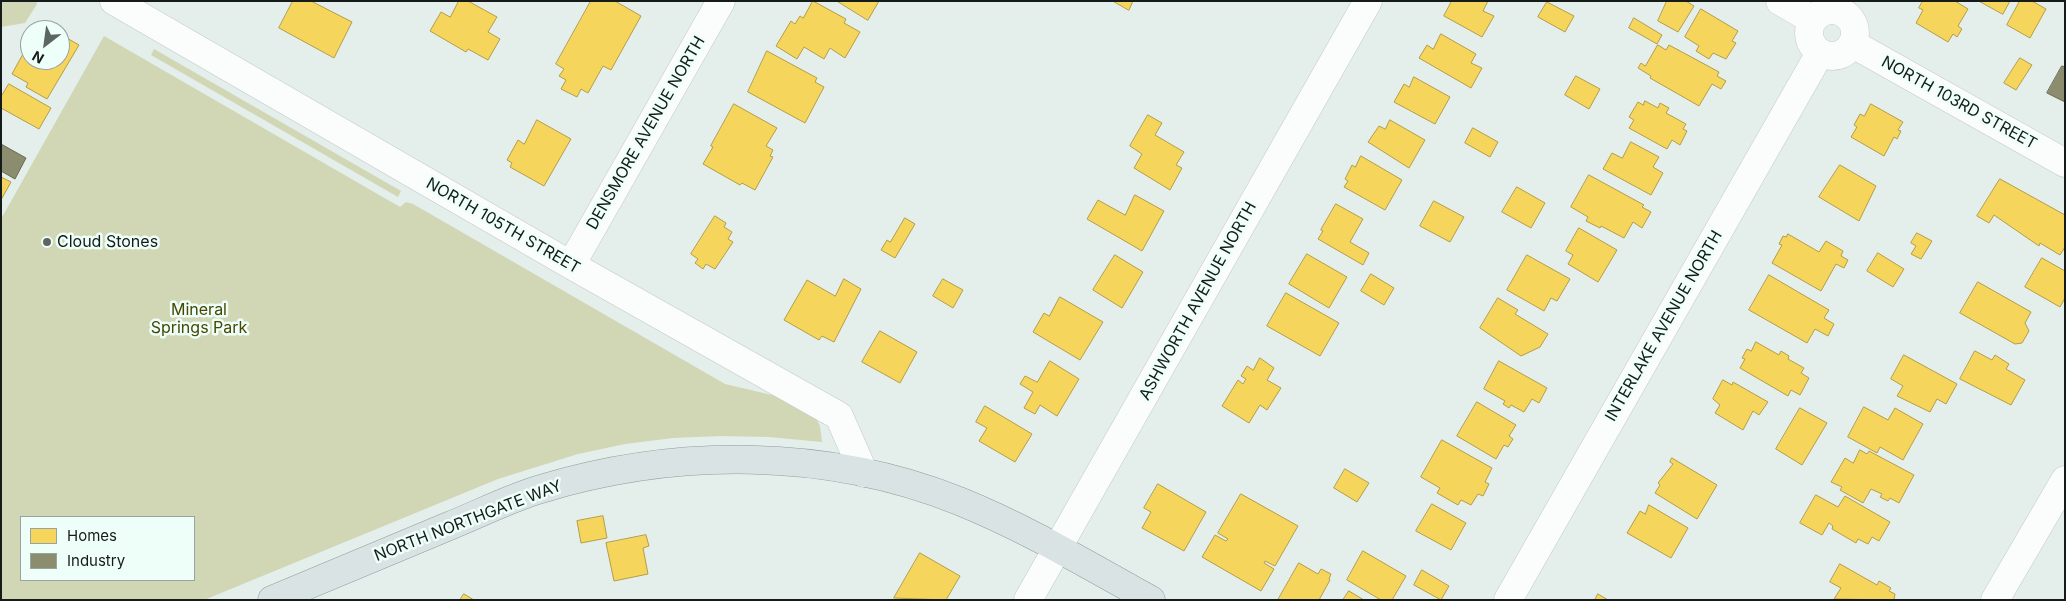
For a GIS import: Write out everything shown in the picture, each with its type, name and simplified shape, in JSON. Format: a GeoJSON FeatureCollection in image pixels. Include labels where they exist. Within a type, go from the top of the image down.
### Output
{"type":"FeatureCollection","features":[{"type":"Feature","properties":{"kind":"main road","name":"NORTH NORTHGATE WAY"},"geometry":{"type":"LineString","coordinates":[[272,600],[538,490],[583,477],[630,468],[723,459],[789,462],[864,473],[957,500],[1058,548],[1151,600]]}},
{"type":"Feature","properties":{"kind":"street","name":"NORTH 105TH STREET"},"geometry":{"type":"LineString","coordinates":[[114,1],[571,265],[839,416],[864,473]]}},
{"type":"Feature","properties":{"kind":"street","name":"DENSMORE AVENUE NORTH"},"geometry":{"type":"LineString","coordinates":[[571,265],[721,1]]}},
{"type":"Feature","properties":{"kind":"street","name":"ASHWORTH AVENUE NORTH"},"geometry":{"type":"LineString","coordinates":[[1028,600],[1368,1]]}},
{"type":"Feature","properties":{"kind":"street"},"geometry":{"type":"LineString","coordinates":[[1780,1],[1813,20]]}},
{"type":"Feature","properties":{"kind":"street"},"geometry":{"type":"LineString","coordinates":[[1848,7],[1856,31],[1853,44],[1846,52],[1838,56],[1820,53],[1812,45],[1810,38],[1809,31],[1813,20],[1827,10],[1848,7]]}},
{"type":"Feature","properties":{"kind":"street","name":"NORTH 103RD STREET"},"geometry":{"type":"LineString","coordinates":[[1853,44],[2065,163]]}},
{"type":"Feature","properties":{"kind":"street","name":"INTERLAKE AVENUE NORTH"},"geometry":{"type":"LineString","coordinates":[[1508,600],[1820,53]]}},
{"type":"Feature","properties":{"kind":"street"},"geometry":{"type":"LineString","coordinates":[[1995,600],[2065,480]]}},
{"type":"Feature","properties":{"kind":"green space"},"geometry":{"type":"Polygon","coordinates":[[[1,1],[36,1],[37,4],[27,20],[20,20],[20,24],[1,27],[1,1]]]}},
{"type":"Feature","properties":{"kind":"green space","name":"Mineral Springs Park"},"geometry":{"type":"Polygon","coordinates":[[[104,36],[400,207],[406,202],[413,204],[725,384],[776,396],[816,418],[820,426],[822,442],[769,437],[673,438],[625,444],[578,454],[498,479],[204,600],[1,600],[1,219],[104,36]]]}},
{"type":"Feature","properties":{"kind":"green space"},"geometry":{"type":"Polygon","coordinates":[[[154,49],[401,191],[398,197],[151,55],[154,49]]]}},
{"type":"Feature","properties":{"kind":"building: Homes"},"geometry":{"type":"Polygon","coordinates":[[[293,1],[311,1],[352,22],[334,58],[279,28],[293,1]]]}},
{"type":"Feature","properties":{"kind":"building: Homes"},"geometry":{"type":"Polygon","coordinates":[[[459,1],[468,1],[497,17],[488,32],[500,39],[488,60],[468,49],[466,52],[430,31],[441,12],[450,17],[459,1]]]}},
{"type":"Feature","properties":{"kind":"building: Homes"},"geometry":{"type":"Polygon","coordinates":[[[591,1],[615,1],[641,16],[611,70],[603,66],[588,93],[581,89],[577,97],[561,89],[566,80],[559,76],[564,69],[556,64],[591,1]]]}},
{"type":"Feature","properties":{"kind":"building: Homes"},"geometry":{"type":"Polygon","coordinates":[[[813,1],[846,19],[844,23],[860,32],[845,58],[830,48],[824,59],[804,47],[797,59],[776,46],[791,21],[795,24],[800,16],[803,18],[813,1]]]}},
{"type":"Feature","properties":{"kind":"building: Homes"},"geometry":{"type":"Polygon","coordinates":[[[837,1],[879,1],[868,20],[837,1]]]}},
{"type":"Feature","properties":{"kind":"building: Homes"},"geometry":{"type":"Polygon","coordinates":[[[1113,1],[1133,1],[1129,10],[1113,1]]]}},
{"type":"Feature","properties":{"kind":"building: Homes"},"geometry":{"type":"Polygon","coordinates":[[[1452,1],[1488,1],[1483,11],[1494,16],[1482,37],[1444,16],[1452,1]]]}},
{"type":"Feature","properties":{"kind":"building: Homes"},"geometry":{"type":"Polygon","coordinates":[[[1667,1],[1686,1],[1694,6],[1678,32],[1658,21],[1667,1]]]}},
{"type":"Feature","properties":{"kind":"building: Homes"},"geometry":{"type":"Polygon","coordinates":[[[1923,1],[1955,1],[1968,9],[1958,26],[1962,29],[1957,37],[1953,34],[1948,42],[1916,23],[1923,10],[1919,8],[1923,1]]]}},
{"type":"Feature","properties":{"kind":"building: Homes"},"geometry":{"type":"Polygon","coordinates":[[[1979,1],[2010,1],[2003,14],[1979,1]]]}},
{"type":"Feature","properties":{"kind":"building: Homes"},"geometry":{"type":"Polygon","coordinates":[[[2020,1],[2032,1],[2046,9],[2030,38],[2007,25],[2020,1]]]}},
{"type":"Feature","properties":{"kind":"building: Homes"},"geometry":{"type":"Polygon","coordinates":[[[1547,2],[1574,16],[1565,32],[1538,17],[1547,2]]]}},
{"type":"Feature","properties":{"kind":"building: Homes"},"geometry":{"type":"Polygon","coordinates":[[[1701,9],[1738,31],[1732,41],[1736,43],[1726,59],[1713,53],[1709,59],[1696,51],[1699,46],[1685,37],[1701,9]]]}},
{"type":"Feature","properties":{"kind":"building: Homes"},"geometry":{"type":"Polygon","coordinates":[[[1634,18],[1662,35],[1657,44],[1629,28],[1634,18]]]}},
{"type":"Feature","properties":{"kind":"building: Homes"},"geometry":{"type":"Polygon","coordinates":[[[1441,34],[1476,54],[1471,63],[1482,68],[1471,88],[1419,58],[1427,45],[1433,49],[1441,34]]]}},
{"type":"Feature","properties":{"kind":"building: Homes"},"geometry":{"type":"Polygon","coordinates":[[[70,40],[79,45],[70,60],[70,40]]]}},
{"type":"Feature","properties":{"kind":"building: Homes"},"geometry":{"type":"Polygon","coordinates":[[[1658,45],[1666,50],[1669,45],[1719,72],[1717,76],[1726,81],[1721,89],[1712,84],[1699,106],[1650,78],[1651,76],[1638,68],[1641,63],[1645,66],[1658,45]]]}},
{"type":"Feature","properties":{"kind":"building: Homes"},"geometry":{"type":"Polygon","coordinates":[[[767,51],[817,78],[815,82],[824,87],[805,123],[748,92],[767,51]]]}},
{"type":"Feature","properties":{"kind":"building: Homes"},"geometry":{"type":"Polygon","coordinates":[[[2020,58],[2032,65],[2016,90],[2004,83],[2020,58]]]}},
{"type":"Feature","properties":{"kind":"building: Homes"},"geometry":{"type":"Polygon","coordinates":[[[20,59],[20,70],[64,70],[47,99],[26,87],[28,83],[12,74],[20,59]]]}},
{"type":"Feature","properties":{"kind":"building: Homes"},"geometry":{"type":"Polygon","coordinates":[[[1576,76],[1600,89],[1589,109],[1565,95],[1576,76]]]}},
{"type":"Feature","properties":{"kind":"building: Homes"},"geometry":{"type":"Polygon","coordinates":[[[1414,77],[1450,97],[1435,124],[1394,102],[1404,84],[1409,87],[1414,77]]]}},
{"type":"Feature","properties":{"kind":"building: Homes"},"geometry":{"type":"Polygon","coordinates":[[[9,84],[51,108],[39,129],[1,108],[1,97],[9,84]]]}},
{"type":"Feature","properties":{"kind":"building: Homes"},"geometry":{"type":"Polygon","coordinates":[[[1645,101],[1658,108],[1660,103],[1669,108],[1666,113],[1686,124],[1683,129],[1687,131],[1680,145],[1672,140],[1667,149],[1629,128],[1634,120],[1629,117],[1638,102],[1643,105],[1645,101]]]}},
{"type":"Feature","properties":{"kind":"building: Homes"},"geometry":{"type":"Polygon","coordinates":[[[734,104],[777,128],[766,146],[773,150],[770,156],[773,157],[755,190],[742,183],[740,185],[703,164],[734,104]]]}},
{"type":"Feature","properties":{"kind":"building: Homes"},"geometry":{"type":"Polygon","coordinates":[[[1871,104],[1903,122],[1898,130],[1901,131],[1897,139],[1894,137],[1884,156],[1851,137],[1857,127],[1854,125],[1860,114],[1864,116],[1871,104]]]}},
{"type":"Feature","properties":{"kind":"building: Homes"},"geometry":{"type":"Polygon","coordinates":[[[1148,115],[1162,123],[1155,135],[1184,152],[1176,165],[1182,168],[1170,190],[1134,168],[1142,154],[1130,146],[1148,115]]]}},
{"type":"Feature","properties":{"kind":"building: Homes"},"geometry":{"type":"Polygon","coordinates":[[[537,120],[571,139],[544,186],[510,167],[512,163],[507,160],[518,140],[524,144],[537,120]]]}},
{"type":"Feature","properties":{"kind":"building: Homes"},"geometry":{"type":"Polygon","coordinates":[[[1390,120],[1425,140],[1409,168],[1368,142],[1379,126],[1385,129],[1390,120]]]}},
{"type":"Feature","properties":{"kind":"building: Homes"},"geometry":{"type":"Polygon","coordinates":[[[1473,128],[1498,142],[1490,157],[1465,143],[1473,128]]]}},
{"type":"Feature","properties":{"kind":"building: Homes"},"geometry":{"type":"Polygon","coordinates":[[[1631,142],[1659,157],[1653,167],[1663,173],[1651,195],[1603,169],[1612,153],[1622,158],[1631,142]]]}},
{"type":"Feature","properties":{"kind":"building: Homes"},"geometry":{"type":"Polygon","coordinates":[[[1361,156],[1402,180],[1385,210],[1344,187],[1348,181],[1345,179],[1352,165],[1355,167],[1361,156]]]}},
{"type":"Feature","properties":{"kind":"building: Homes"},"geometry":{"type":"Polygon","coordinates":[[[1840,165],[1876,186],[1859,221],[1819,197],[1840,165]]]}},
{"type":"Feature","properties":{"kind":"building: Homes"},"geometry":{"type":"Polygon","coordinates":[[[1589,175],[1644,205],[1642,207],[1651,212],[1642,228],[1633,222],[1624,238],[1601,226],[1600,228],[1586,221],[1588,217],[1571,207],[1589,175]]]}},
{"type":"Feature","properties":{"kind":"building: Homes"},"geometry":{"type":"Polygon","coordinates":[[[1,177],[11,182],[1,200],[1,177]]]}},
{"type":"Feature","properties":{"kind":"building: Homes"},"geometry":{"type":"Polygon","coordinates":[[[2000,179],[2065,215],[2065,247],[2060,255],[2040,243],[2039,246],[1994,215],[1989,223],[1977,216],[2000,179]]]}},
{"type":"Feature","properties":{"kind":"building: Homes"},"geometry":{"type":"Polygon","coordinates":[[[1517,187],[1545,203],[1531,228],[1502,212],[1517,187]]]}},
{"type":"Feature","properties":{"kind":"building: Homes"},"geometry":{"type":"Polygon","coordinates":[[[1135,195],[1164,211],[1142,251],[1087,219],[1098,200],[1125,215],[1135,195]]]}},
{"type":"Feature","properties":{"kind":"building: Homes"},"geometry":{"type":"Polygon","coordinates":[[[1434,201],[1464,217],[1450,242],[1420,226],[1434,201]]]}},
{"type":"Feature","properties":{"kind":"building: Homes"},"geometry":{"type":"Polygon","coordinates":[[[1336,204],[1363,219],[1350,242],[1369,253],[1363,265],[1318,239],[1336,204]]]}},
{"type":"Feature","properties":{"kind":"building: Homes"},"geometry":{"type":"Polygon","coordinates":[[[715,216],[726,223],[724,227],[732,232],[728,239],[733,242],[715,269],[706,264],[703,269],[695,263],[698,259],[691,254],[715,216]]]}},
{"type":"Feature","properties":{"kind":"building: Homes"},"geometry":{"type":"Polygon","coordinates":[[[905,218],[915,224],[895,258],[881,250],[887,240],[890,242],[905,218]]]}},
{"type":"Feature","properties":{"kind":"building: Homes"},"geometry":{"type":"Polygon","coordinates":[[[1579,228],[1617,250],[1598,282],[1568,264],[1573,255],[1566,251],[1579,228]]]}},
{"type":"Feature","properties":{"kind":"building: Homes"},"geometry":{"type":"Polygon","coordinates":[[[1917,233],[1932,241],[1921,259],[1911,254],[1916,246],[1911,243],[1917,233]]]}},
{"type":"Feature","properties":{"kind":"building: Homes"},"geometry":{"type":"Polygon","coordinates":[[[1788,234],[1819,252],[1826,241],[1843,251],[1841,256],[1848,260],[1844,268],[1836,264],[1821,291],[1772,263],[1782,245],[1779,244],[1783,236],[1786,237],[1788,234]]]}},
{"type":"Feature","properties":{"kind":"building: Homes"},"geometry":{"type":"Polygon","coordinates":[[[1878,253],[1904,269],[1893,287],[1867,271],[1878,253]]]}},
{"type":"Feature","properties":{"kind":"building: Homes"},"geometry":{"type":"Polygon","coordinates":[[[1307,254],[1347,277],[1329,308],[1289,284],[1307,254]]]}},
{"type":"Feature","properties":{"kind":"building: Homes"},"geometry":{"type":"Polygon","coordinates":[[[1115,255],[1143,272],[1122,308],[1093,290],[1115,255]]]}},
{"type":"Feature","properties":{"kind":"building: Homes"},"geometry":{"type":"Polygon","coordinates":[[[1527,255],[1570,279],[1557,301],[1551,298],[1544,311],[1507,290],[1527,255]]]}},
{"type":"Feature","properties":{"kind":"building: Homes"},"geometry":{"type":"Polygon","coordinates":[[[2042,258],[2065,271],[2065,298],[2060,307],[2025,287],[2042,258]]]}},
{"type":"Feature","properties":{"kind":"building: Homes"},"geometry":{"type":"Polygon","coordinates":[[[1371,274],[1394,288],[1384,305],[1361,291],[1371,274]]]}},
{"type":"Feature","properties":{"kind":"building: Homes"},"geometry":{"type":"Polygon","coordinates":[[[1769,275],[1829,310],[1824,318],[1834,324],[1828,336],[1815,329],[1807,343],[1749,310],[1769,275]]]}},
{"type":"Feature","properties":{"kind":"building: Homes"},"geometry":{"type":"Polygon","coordinates":[[[844,279],[861,289],[834,342],[822,336],[819,340],[784,320],[807,280],[835,296],[844,279]]]}},
{"type":"Feature","properties":{"kind":"building: Homes"},"geometry":{"type":"Polygon","coordinates":[[[943,279],[963,290],[953,308],[933,296],[943,279]]]}},
{"type":"Feature","properties":{"kind":"building: Homes"},"geometry":{"type":"Polygon","coordinates":[[[1978,282],[2031,312],[2025,323],[2029,331],[2022,343],[2015,344],[1960,313],[1978,282]]]}},
{"type":"Feature","properties":{"kind":"building: Homes"},"geometry":{"type":"Polygon","coordinates":[[[1286,293],[1339,323],[1320,356],[1267,326],[1286,293]]]}},
{"type":"Feature","properties":{"kind":"building: Homes"},"geometry":{"type":"Polygon","coordinates":[[[1060,297],[1103,322],[1080,360],[1033,332],[1044,313],[1049,316],[1060,297]]]}},
{"type":"Feature","properties":{"kind":"building: Homes"},"geometry":{"type":"Polygon","coordinates":[[[1498,298],[1518,310],[1515,314],[1548,334],[1540,347],[1521,356],[1480,328],[1498,298]]]}},
{"type":"Feature","properties":{"kind":"building: Homes"},"geometry":{"type":"Polygon","coordinates":[[[880,331],[917,352],[900,383],[862,362],[880,331]]]}},
{"type":"Feature","properties":{"kind":"building: Homes"},"geometry":{"type":"Polygon","coordinates":[[[1756,342],[1779,355],[1781,351],[1789,356],[1788,359],[1804,368],[1801,373],[1809,378],[1800,395],[1791,390],[1788,396],[1740,368],[1745,359],[1742,358],[1747,349],[1751,351],[1756,342]]]}},
{"type":"Feature","properties":{"kind":"building: Homes"},"geometry":{"type":"Polygon","coordinates":[[[1975,351],[1992,360],[1995,355],[2009,364],[2006,369],[2025,380],[2011,405],[1960,379],[1975,351]]]}},
{"type":"Feature","properties":{"kind":"building: Homes"},"geometry":{"type":"Polygon","coordinates":[[[1904,355],[1957,384],[1946,404],[1937,399],[1930,412],[1897,396],[1903,386],[1891,379],[1904,355]]]}},
{"type":"Feature","properties":{"kind":"building: Homes"},"geometry":{"type":"Polygon","coordinates":[[[1260,358],[1274,368],[1267,380],[1281,388],[1267,410],[1260,405],[1249,423],[1222,406],[1238,380],[1243,384],[1246,379],[1241,376],[1247,366],[1253,370],[1260,358]]]}},
{"type":"Feature","properties":{"kind":"building: Homes"},"geometry":{"type":"Polygon","coordinates":[[[1050,361],[1079,379],[1057,416],[1040,405],[1035,414],[1024,408],[1033,392],[1020,384],[1025,376],[1037,382],[1050,361]]]}},
{"type":"Feature","properties":{"kind":"building: Homes"},"geometry":{"type":"Polygon","coordinates":[[[1499,361],[1547,388],[1539,403],[1532,399],[1524,412],[1511,405],[1509,408],[1503,404],[1505,401],[1484,389],[1499,361]]]}},
{"type":"Feature","properties":{"kind":"building: Homes"},"geometry":{"type":"Polygon","coordinates":[[[1723,380],[1732,385],[1733,382],[1768,402],[1759,415],[1753,411],[1743,430],[1715,413],[1720,405],[1713,399],[1723,380]]]}},
{"type":"Feature","properties":{"kind":"building: Homes"},"geometry":{"type":"Polygon","coordinates":[[[1477,402],[1516,425],[1509,436],[1513,439],[1508,447],[1504,445],[1496,459],[1457,436],[1477,402]]]}},
{"type":"Feature","properties":{"kind":"building: Homes"},"geometry":{"type":"Polygon","coordinates":[[[985,406],[1032,434],[1015,462],[979,441],[987,428],[976,422],[985,406]]]}},
{"type":"Feature","properties":{"kind":"building: Homes"},"geometry":{"type":"Polygon","coordinates":[[[1864,407],[1888,420],[1895,408],[1923,424],[1903,460],[1880,447],[1877,453],[1848,437],[1864,407]]]}},
{"type":"Feature","properties":{"kind":"building: Homes"},"geometry":{"type":"Polygon","coordinates":[[[1800,408],[1827,423],[1802,465],[1776,449],[1800,408]]]}},
{"type":"Feature","properties":{"kind":"building: Homes"},"geometry":{"type":"Polygon","coordinates":[[[1442,440],[1492,468],[1485,482],[1489,484],[1483,496],[1478,494],[1471,505],[1461,500],[1458,505],[1437,493],[1440,488],[1421,477],[1442,440]]]}},
{"type":"Feature","properties":{"kind":"building: Homes"},"geometry":{"type":"Polygon","coordinates":[[[1860,450],[1867,454],[1869,451],[1914,475],[1899,503],[1890,498],[1888,501],[1880,497],[1882,494],[1871,489],[1863,503],[1840,490],[1842,487],[1831,482],[1845,458],[1853,463],[1860,450]]]}},
{"type":"Feature","properties":{"kind":"building: Homes"},"geometry":{"type":"Polygon","coordinates":[[[1672,458],[1717,485],[1697,519],[1655,493],[1660,485],[1658,483],[1673,464],[1670,462],[1672,458]]]}},
{"type":"Feature","properties":{"kind":"building: Homes"},"geometry":{"type":"Polygon","coordinates":[[[1345,469],[1369,483],[1357,502],[1334,488],[1345,469]]]}},
{"type":"Feature","properties":{"kind":"building: Homes"},"geometry":{"type":"Polygon","coordinates":[[[1158,484],[1206,512],[1184,551],[1142,528],[1151,512],[1144,508],[1158,484]]]}},
{"type":"Feature","properties":{"kind":"building: Homes"},"geometry":{"type":"Polygon","coordinates":[[[1241,494],[1298,526],[1275,566],[1265,561],[1264,563],[1274,569],[1261,591],[1202,557],[1215,535],[1226,541],[1228,539],[1218,533],[1241,494]]]}},
{"type":"Feature","properties":{"kind":"building: Homes"},"geometry":{"type":"Polygon","coordinates":[[[1816,495],[1838,507],[1845,496],[1890,522],[1879,541],[1872,537],[1868,544],[1858,539],[1856,543],[1832,529],[1833,526],[1829,523],[1822,535],[1800,523],[1816,495]]]}},
{"type":"Feature","properties":{"kind":"building: Homes"},"geometry":{"type":"Polygon","coordinates":[[[1432,504],[1466,523],[1451,550],[1416,531],[1432,504]]]}},
{"type":"Feature","properties":{"kind":"building: Homes"},"geometry":{"type":"Polygon","coordinates":[[[1649,505],[1688,528],[1671,558],[1627,533],[1640,511],[1645,514],[1649,505]]]}},
{"type":"Feature","properties":{"kind":"building: Homes"},"geometry":{"type":"Polygon","coordinates":[[[603,516],[607,538],[581,543],[577,521],[603,516]]]}},
{"type":"Feature","properties":{"kind":"building: Homes"},"geometry":{"type":"Polygon","coordinates":[[[646,535],[649,546],[643,548],[648,574],[614,581],[606,543],[646,535]]]}},
{"type":"Feature","properties":{"kind":"building: Homes"},"geometry":{"type":"Polygon","coordinates":[[[1363,551],[1406,576],[1392,600],[1381,600],[1347,580],[1363,551]]]}},
{"type":"Feature","properties":{"kind":"building: Homes"},"geometry":{"type":"Polygon","coordinates":[[[920,553],[960,576],[946,600],[894,598],[920,553]]]}},
{"type":"Feature","properties":{"kind":"building: Homes"},"geometry":{"type":"Polygon","coordinates":[[[1299,563],[1318,574],[1321,569],[1331,574],[1330,580],[1319,600],[1278,600],[1299,563]]]}},
{"type":"Feature","properties":{"kind":"building: Homes"},"geometry":{"type":"Polygon","coordinates":[[[1840,564],[1877,585],[1879,581],[1891,588],[1889,591],[1895,594],[1894,600],[1834,599],[1841,588],[1830,582],[1840,564]]]}},
{"type":"Feature","properties":{"kind":"building: Homes"},"geometry":{"type":"Polygon","coordinates":[[[1422,570],[1449,586],[1441,600],[1414,585],[1422,570]]]}},
{"type":"Feature","properties":{"kind":"building: Homes"},"geometry":{"type":"Polygon","coordinates":[[[1349,591],[1364,600],[1343,600],[1349,591]]]}},
{"type":"Feature","properties":{"kind":"building: Homes"},"geometry":{"type":"Polygon","coordinates":[[[464,594],[474,600],[460,600],[464,594]]]}},
{"type":"Feature","properties":{"kind":"building: Homes"},"geometry":{"type":"Polygon","coordinates":[[[1598,594],[1608,600],[1595,600],[1598,594]]]}},
{"type":"Feature","properties":{"kind":"building: Industry"},"geometry":{"type":"Polygon","coordinates":[[[2062,66],[2065,67],[2065,102],[2047,93],[2062,66]]]}},
{"type":"Feature","properties":{"kind":"building: Industry"},"geometry":{"type":"Polygon","coordinates":[[[1,144],[26,158],[15,179],[1,171],[1,144]]]}},
{"type":"Feature","properties":{"kind":"place","name":"Cloud Stones"},"geometry":{"type":"Point","coordinates":[47,242]}}]}
